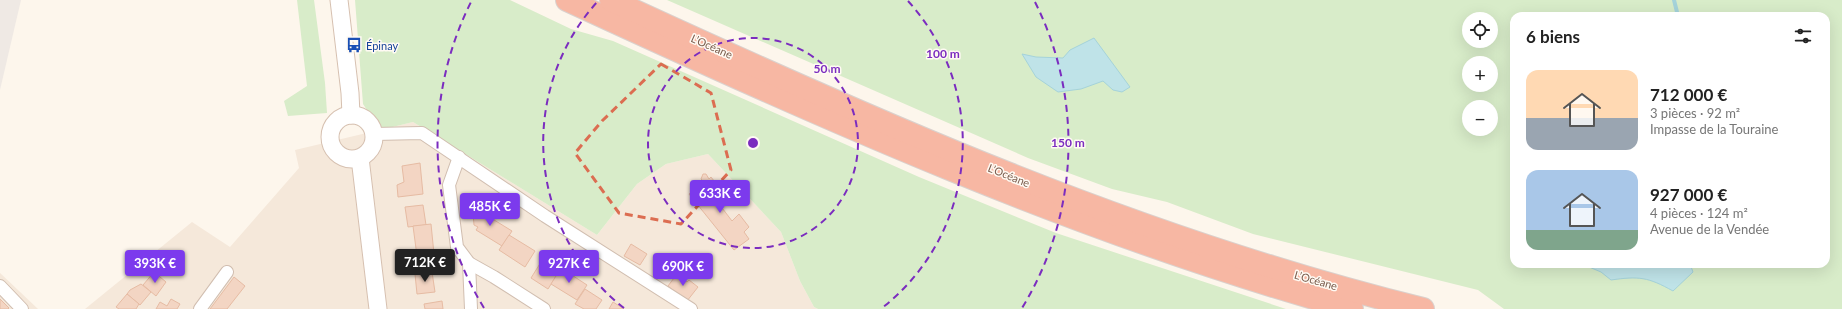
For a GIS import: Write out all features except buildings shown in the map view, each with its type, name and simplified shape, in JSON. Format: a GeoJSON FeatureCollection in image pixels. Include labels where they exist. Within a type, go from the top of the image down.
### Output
{"type":"FeatureCollection","features":[{"type":"Feature","properties":{"kind":"highway","name":"L’Océane"},"geometry":{"type":"LineString","coordinates":[[568,0],[818,114],[1042,207],[1179,256],[1352,309]]}},
{"type":"Feature","properties":{"kind":"highway","name":"L’Océane"},"geometry":{"type":"LineString","coordinates":[[611,0],[887,124],[1064,196],[1168,234],[1272,267],[1423,309]]}},
{"type":"Feature","properties":{"kind":"street"},"geometry":{"type":"LineString","coordinates":[[339,0],[350,93],[351,115]]}},
{"type":"Feature","properties":{"kind":"street"},"geometry":{"type":"LineString","coordinates":[[351,115],[358,116],[369,122],[374,134],[374,142],[366,155],[352,160],[345,159],[338,155],[330,142],[332,127],[344,117],[351,115]]}},
{"type":"Feature","properties":{"kind":"street"},"geometry":{"type":"LineString","coordinates":[[374,134],[422,133],[546,216],[691,309]]}},
{"type":"Feature","properties":{"kind":"street"},"geometry":{"type":"LineString","coordinates":[[460,157],[449,185],[457,247],[469,263],[544,309]]}},
{"type":"Feature","properties":{"kind":"street"},"geometry":{"type":"LineString","coordinates":[[360,158],[378,309]]}},
{"type":"Feature","properties":{"kind":"street"},"geometry":{"type":"LineString","coordinates":[[469,263],[471,309]]}},
{"type":"Feature","properties":{"kind":"street"},"geometry":{"type":"LineString","coordinates":[[200,309],[227,272]]}},
{"type":"Feature","properties":{"kind":"street"},"geometry":{"type":"LineString","coordinates":[[0,286],[22,309]]}},
{"type":"Feature","properties":{"kind":"highlighted area"},"geometry":{"type":"Polygon","coordinates":[[[661,64],[711,93],[731,170],[681,224],[619,213],[575,153],[602,121],[661,64]]]}},
{"type":"Feature","properties":{"kind":"shaded area"},"geometry":{"type":"Polygon","coordinates":[[[0,0],[21,0],[0,90],[0,0]]]}},
{"type":"Feature","properties":{"kind":"shaded area"},"geometry":{"type":"Polygon","coordinates":[[[413,122],[597,235],[637,184],[666,164],[708,154],[781,232],[800,281],[814,307],[818,309],[85,309],[192,222],[230,247],[299,168],[295,150],[413,122]]]}},
{"type":"Feature","properties":{"kind":"shaded area"},"geometry":{"type":"Polygon","coordinates":[[[0,273],[38,309],[0,309],[0,273]]]}},
{"type":"Feature","properties":{"kind":"green space"},"geometry":{"type":"Polygon","coordinates":[[[297,0],[314,0],[325,83],[327,113],[288,116],[284,101],[307,86],[297,0]]]}},
{"type":"Feature","properties":{"kind":"green space"},"geometry":{"type":"Polygon","coordinates":[[[355,0],[510,0],[571,29],[613,41],[919,177],[1056,233],[1286,309],[818,309],[814,307],[800,281],[781,232],[708,154],[666,164],[637,184],[597,235],[413,122],[380,130],[363,104],[355,0]]]}},
{"type":"Feature","properties":{"kind":"green space"},"geometry":{"type":"Polygon","coordinates":[[[667,0],[1842,0],[1842,309],[1504,309],[1478,290],[1253,234],[1167,202],[1112,189],[1028,158],[667,0]]]}},
{"type":"Feature","properties":{"kind":"water"},"geometry":{"type":"Polygon","coordinates":[[[1094,38],[1130,87],[1122,92],[1113,90],[1103,81],[1081,89],[1058,92],[1036,77],[1022,54],[1036,57],[1063,58],[1070,50],[1094,38]]]}},
{"type":"Feature","properties":{"kind":"water"},"geometry":{"type":"Polygon","coordinates":[[[1592,268],[1692,268],[1693,272],[1673,291],[1650,280],[1629,278],[1611,280],[1601,272],[1592,268]]]}},
{"type":"Feature","properties":{"kind":"waterway"},"geometry":{"type":"LineString","coordinates":[[1674,0],[1677,12]]}},
{"type":"Feature","properties":{"kind":"place","name":"Épinay"},"geometry":{"type":"Point","coordinates":[354,45]}}]}
